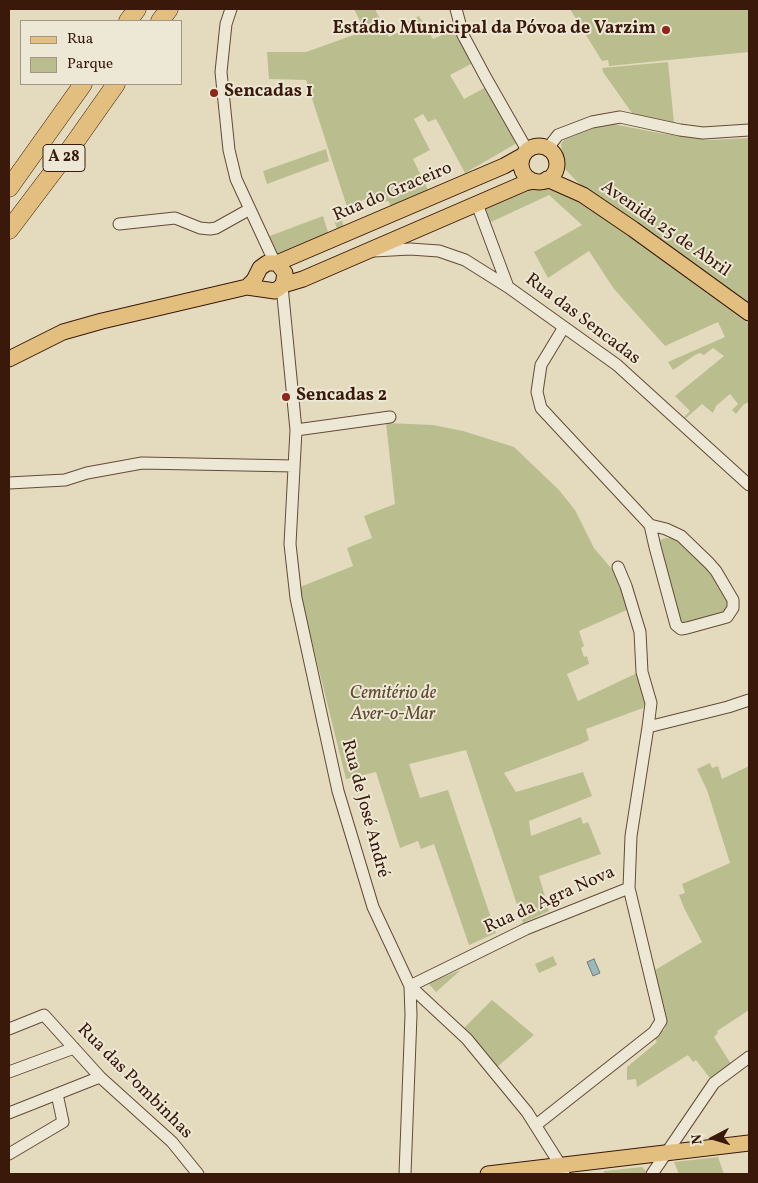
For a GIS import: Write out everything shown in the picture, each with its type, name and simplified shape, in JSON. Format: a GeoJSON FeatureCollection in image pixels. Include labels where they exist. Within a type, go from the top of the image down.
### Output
{"type":"FeatureCollection","features":[{"type":"Feature","properties":{"kind":"highway"},"geometry":{"type":"LineString","coordinates":[[129,20],[137,9]]}},
{"type":"Feature","properties":{"kind":"highway"},"geometry":{"type":"LineString","coordinates":[[161,20],[169,9]]}},
{"type":"Feature","properties":{"kind":"highway","name":"A 28"},"geometry":{"type":"LineString","coordinates":[[9,188],[82,85]]}},
{"type":"Feature","properties":{"kind":"highway","name":"A 28"},"geometry":{"type":"LineString","coordinates":[[9,230],[115,85]]}},
{"type":"Feature","properties":{"kind":"main road"},"geometry":{"type":"LineString","coordinates":[[541,180],[530,179],[522,171],[521,161],[525,153],[537,146],[548,148]]}},
{"type":"Feature","properties":{"kind":"main road","name":"Avenida 25 de Abril"},"geometry":{"type":"LineString","coordinates":[[548,148],[555,157],[556,162],[584,195],[749,313]]}},
{"type":"Feature","properties":{"kind":"main road","name":"Rua do Graceiro"},"geometry":{"type":"LineString","coordinates":[[275,260],[317,246],[504,166],[525,153]]}},
{"type":"Feature","properties":{"kind":"main road"},"geometry":{"type":"LineString","coordinates":[[9,359],[63,332],[102,321],[247,287],[278,290],[526,183],[541,180],[554,172],[556,162]]}},
{"type":"Feature","properties":{"kind":"main road","name":"Avenida 25 de Abril"},"geometry":{"type":"LineString","coordinates":[[541,180],[584,195]]}},
{"type":"Feature","properties":{"kind":"main road"},"geometry":{"type":"LineString","coordinates":[[317,246],[326,248],[331,254],[327,269]]}},
{"type":"Feature","properties":{"kind":"main road"},"geometry":{"type":"LineString","coordinates":[[247,287],[260,268],[275,260],[285,273],[285,281],[278,290]]}},
{"type":"Feature","properties":{"kind":"main road"},"geometry":{"type":"LineString","coordinates":[[257,275],[258,283],[278,290]]}},
{"type":"Feature","properties":{"kind":"main road"},"geometry":{"type":"LineString","coordinates":[[488,1174],[563,1170],[668,1152],[749,1143]]}},
{"type":"Feature","properties":{"kind":"street"},"geometry":{"type":"LineString","coordinates":[[231,9],[224,40],[221,72],[231,159],[236,179],[275,260]]}},
{"type":"Feature","properties":{"kind":"street"},"geometry":{"type":"LineString","coordinates":[[456,9],[463,35],[525,153]]}},
{"type":"Feature","properties":{"kind":"street"},"geometry":{"type":"LineString","coordinates":[[548,148],[558,135],[592,122],[620,117],[703,133],[749,130]]}},
{"type":"Feature","properties":{"kind":"street"},"geometry":{"type":"LineString","coordinates":[[477,204],[508,286]]}},
{"type":"Feature","properties":{"kind":"street"},"geometry":{"type":"LineString","coordinates":[[119,224],[175,218],[210,230],[250,209]]}},
{"type":"Feature","properties":{"kind":"street","name":"Rua das Sencadas"},"geometry":{"type":"LineString","coordinates":[[364,252],[410,249],[439,251],[465,260],[508,286],[617,365],[749,484]]}},
{"type":"Feature","properties":{"kind":"street","name":"Rua de José André"},"geometry":{"type":"LineString","coordinates":[[278,290],[296,430],[290,544],[296,598],[338,791],[373,907],[410,986],[411,1015],[405,1174]]}},
{"type":"Feature","properties":{"kind":"street"},"geometry":{"type":"LineString","coordinates":[[564,327],[541,365],[536,392],[539,405],[650,525],[654,547],[676,625],[681,629],[727,617],[733,608],[733,600],[716,571],[680,536],[666,529],[650,525]]}},
{"type":"Feature","properties":{"kind":"street"},"geometry":{"type":"LineString","coordinates":[[296,430],[390,417]]}},
{"type":"Feature","properties":{"kind":"street"},"geometry":{"type":"LineString","coordinates":[[9,483],[66,480],[87,473],[142,463],[294,466]]}},
{"type":"Feature","properties":{"kind":"street","name":"Rua da Agra Nova"},"geometry":{"type":"LineString","coordinates":[[410,986],[526,929],[629,888],[631,836],[651,703],[642,672],[640,632],[618,567]]}},
{"type":"Feature","properties":{"kind":"street"},"geometry":{"type":"LineString","coordinates":[[648,727],[728,708],[749,700]]}},
{"type":"Feature","properties":{"kind":"street"},"geometry":{"type":"LineString","coordinates":[[536,1125],[654,1032],[660,1025],[661,1016],[629,888]]}},
{"type":"Feature","properties":{"kind":"street"},"geometry":{"type":"LineString","coordinates":[[410,986],[468,1039],[528,1112],[563,1170]]}},
{"type":"Feature","properties":{"kind":"street","name":"Rua das Pombinhas"},"geometry":{"type":"LineString","coordinates":[[9,1029],[44,1015],[100,1076],[172,1142],[198,1174]]}},
{"type":"Feature","properties":{"kind":"street"},"geometry":{"type":"LineString","coordinates":[[9,1072],[74,1048]]}},
{"type":"Feature","properties":{"kind":"street"},"geometry":{"type":"LineString","coordinates":[[652,1174],[714,1083],[749,1058]]}},
{"type":"Feature","properties":{"kind":"street"},"geometry":{"type":"LineString","coordinates":[[9,1113],[100,1076]]}},
{"type":"Feature","properties":{"kind":"street"},"geometry":{"type":"LineString","coordinates":[[9,1154],[63,1122],[56,1094]]}},
{"type":"Feature","properties":{"kind":"green space"},"geometry":{"type":"Polygon","coordinates":[[[354,9],[375,9],[389,37],[407,28],[405,23],[419,16],[433,39],[456,29],[471,64],[450,75],[464,99],[486,87],[517,143],[465,173],[436,119],[428,122],[423,114],[414,119],[430,150],[413,159],[428,190],[391,206],[388,201],[373,205],[368,198],[347,207],[306,80],[269,79],[267,52],[306,52],[365,31],[354,9]]]}},
{"type":"Feature","properties":{"kind":"green space","name":"Estádio Municipal da Póvoa de Varzim"},"geometry":{"type":"Polygon","coordinates":[[[570,9],[749,9],[749,52],[609,66],[608,60],[602,61],[570,9]]]}},
{"type":"Feature","properties":{"kind":"green space"},"geometry":{"type":"Polygon","coordinates":[[[668,62],[674,123],[632,113],[602,68],[668,62]]]}},
{"type":"Feature","properties":{"kind":"green space"},"geometry":{"type":"Polygon","coordinates":[[[613,124],[709,140],[749,138],[749,307],[586,191],[564,168],[561,144],[564,140],[597,127],[613,124]]]}},
{"type":"Feature","properties":{"kind":"green space"},"geometry":{"type":"Polygon","coordinates":[[[326,149],[329,161],[267,184],[263,171],[326,149]]]}},
{"type":"Feature","properties":{"kind":"green space"},"geometry":{"type":"Polygon","coordinates":[[[530,187],[549,187],[567,191],[749,324],[749,402],[743,405],[736,414],[732,410],[738,404],[730,394],[716,406],[713,413],[702,404],[685,419],[683,418],[690,411],[675,396],[724,356],[713,348],[704,355],[700,353],[695,355],[673,370],[668,362],[725,337],[718,322],[665,346],[614,289],[589,251],[548,278],[534,252],[582,225],[549,195],[489,223],[483,205],[530,187]]]}},
{"type":"Feature","properties":{"kind":"green space"},"geometry":{"type":"Polygon","coordinates":[[[323,216],[328,232],[337,229],[334,220],[341,217],[344,228],[280,254],[276,252],[267,237],[323,216]]]}},
{"type":"Feature","properties":{"kind":"green space","name":"Cemitério de Aver-o-Mar"},"geometry":{"type":"Polygon","coordinates":[[[386,423],[433,425],[463,431],[514,447],[559,490],[575,510],[594,548],[616,574],[629,609],[579,631],[584,646],[581,648],[584,657],[587,656],[589,664],[567,674],[578,701],[637,673],[647,704],[644,704],[643,708],[586,729],[589,740],[581,744],[504,773],[516,792],[583,772],[592,796],[529,821],[531,836],[581,817],[583,824],[588,822],[601,854],[539,876],[549,911],[523,923],[466,750],[409,764],[420,798],[448,790],[496,933],[469,945],[434,844],[421,849],[418,841],[400,848],[376,772],[346,779],[302,602],[300,587],[353,566],[347,548],[372,538],[364,516],[395,504],[386,423]]]}},
{"type":"Feature","properties":{"kind":"green space"},"geometry":{"type":"Polygon","coordinates":[[[662,539],[676,539],[695,554],[712,574],[728,600],[728,608],[723,613],[687,624],[679,621],[659,543],[662,539]]]}},
{"type":"Feature","properties":{"kind":"green space"},"geometry":{"type":"Polygon","coordinates":[[[710,763],[712,768],[718,766],[722,779],[749,766],[749,1010],[717,1031],[718,1033],[714,1037],[731,1064],[712,1081],[696,1060],[693,1062],[688,1055],[637,1087],[636,1079],[627,1080],[627,1067],[657,1042],[653,1036],[664,1030],[666,1025],[666,1017],[655,970],[702,942],[679,895],[685,893],[682,884],[730,863],[707,790],[697,769],[710,763]]]}},
{"type":"Feature","properties":{"kind":"green space"},"geometry":{"type":"Polygon","coordinates":[[[553,956],[557,965],[539,973],[535,964],[553,956]]]}},
{"type":"Feature","properties":{"kind":"green space"},"geometry":{"type":"Polygon","coordinates":[[[461,970],[436,992],[428,983],[461,970]]]}},
{"type":"Feature","properties":{"kind":"green space"},"geometry":{"type":"Polygon","coordinates":[[[492,1000],[534,1035],[496,1068],[463,1029],[492,1000]]]}},
{"type":"Feature","properties":{"kind":"green space"},"geometry":{"type":"Polygon","coordinates":[[[718,1157],[724,1174],[679,1174],[674,1162],[718,1157]]]}},
{"type":"Feature","properties":{"kind":"green space"},"geometry":{"type":"Polygon","coordinates":[[[642,1167],[646,1174],[604,1174],[604,1171],[642,1167]]]}},
{"type":"Feature","properties":{"kind":"water"},"geometry":{"type":"Polygon","coordinates":[[[594,959],[600,973],[593,976],[587,962],[594,959]]]}},
{"type":"Feature","properties":{"kind":"place","name":"Estádio Municipal da Póvoa de Varzim"},"geometry":{"type":"Point","coordinates":[666,30]}},
{"type":"Feature","properties":{"kind":"place","name":"Sencadas 1"},"geometry":{"type":"Point","coordinates":[214,93]}},
{"type":"Feature","properties":{"kind":"place","name":"Sencadas 2"},"geometry":{"type":"Point","coordinates":[286,397]}}]}
